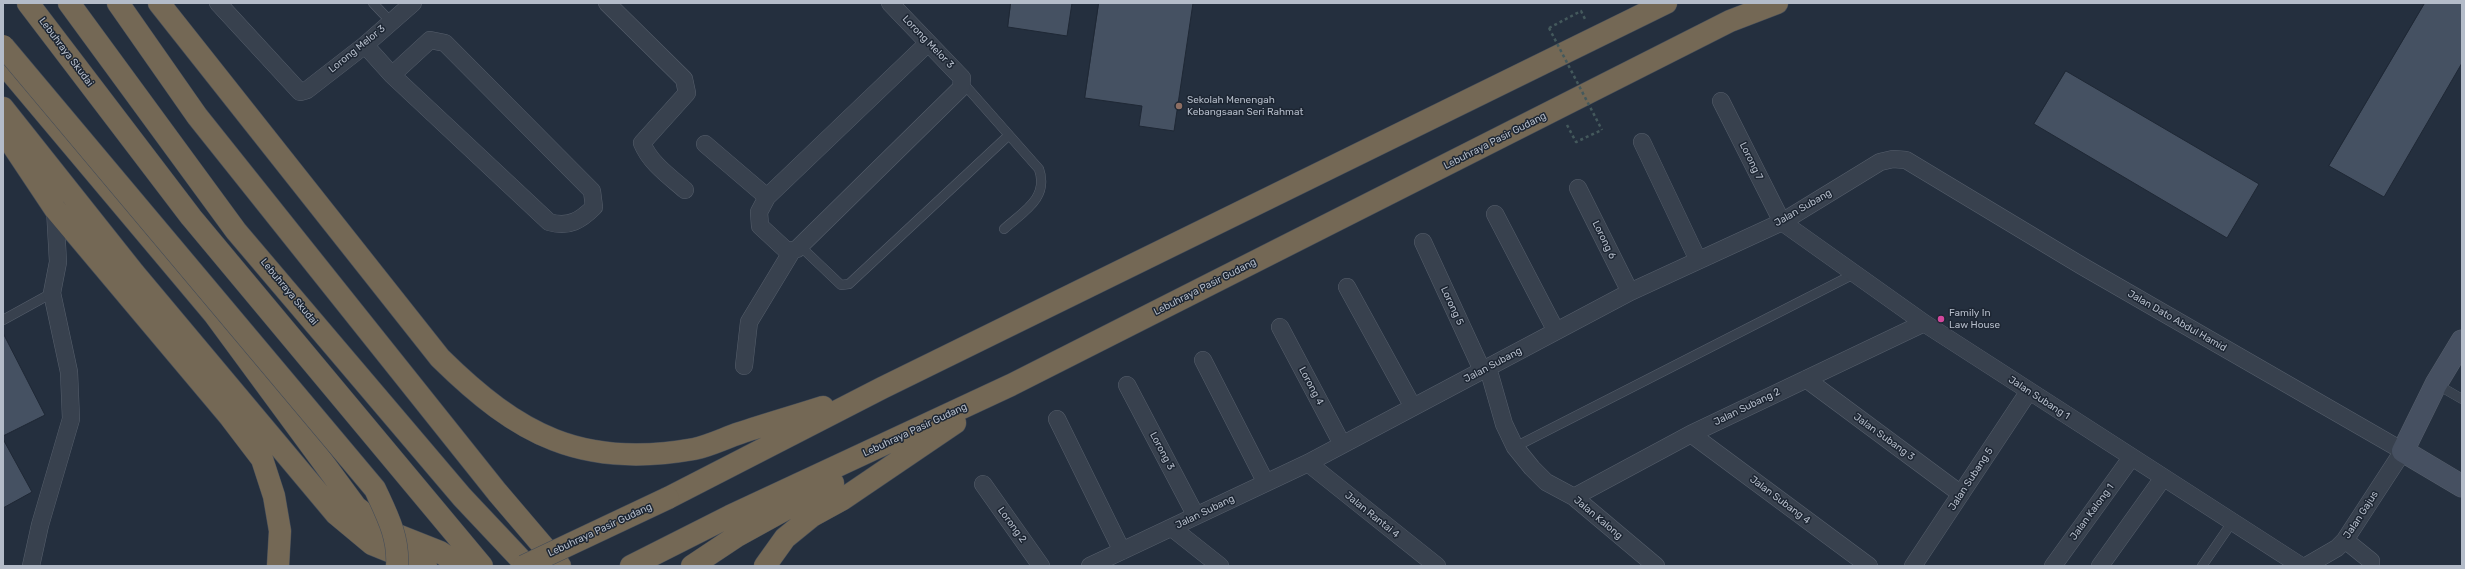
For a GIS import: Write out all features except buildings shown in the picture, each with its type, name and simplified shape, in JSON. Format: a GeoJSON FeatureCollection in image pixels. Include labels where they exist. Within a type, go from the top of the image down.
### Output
{"type":"FeatureCollection","features":[{"type":"Feature","properties":{"kind":"highway","name":"Lebuhraya Skudai"},"geometry":{"type":"LineString","coordinates":[[28,3],[191,217],[482,566]]}},
{"type":"Feature","properties":{"kind":"highway","name":"Lebuhraya Skudai"},"geometry":{"type":"LineString","coordinates":[[69,3],[236,231],[462,497],[525,566]]}},
{"type":"Feature","properties":{"kind":"highway"},"geometry":{"type":"LineString","coordinates":[[118,3],[197,116],[304,252],[560,566]]}},
{"type":"Feature","properties":{"kind":"highway"},"geometry":{"type":"LineString","coordinates":[[151,3],[318,214],[440,358],[492,405],[533,431],[573,447],[613,456],[656,454],[696,449],[882,388]]}},
{"type":"Feature","properties":{"kind":"highway"},"geometry":{"type":"LineString","coordinates":[[159,3],[440,358]]}},
{"type":"Feature","properties":{"kind":"highway","name":"Lebuhraya Pasir Gudang"},"geometry":{"type":"LineString","coordinates":[[525,566],[668,498],[882,388],[1666,3]]}},
{"type":"Feature","properties":{"kind":"highway","name":"Lebuhraya Pasir Gudang"},"geometry":{"type":"LineString","coordinates":[[631,566],[734,526],[1730,20],[1777,3]]}},
{"type":"Feature","properties":{"kind":"highway"},"geometry":{"type":"LineString","coordinates":[[3,46],[375,489],[396,539],[397,566]]}},
{"type":"Feature","properties":{"kind":"highway"},"geometry":{"type":"LineString","coordinates":[[3,63],[214,314],[356,507],[387,531],[440,552],[461,566]]}},
{"type":"Feature","properties":{"kind":"highway"},"geometry":{"type":"LineString","coordinates":[[3,108],[134,273],[336,514],[372,544],[426,566]]}},
{"type":"Feature","properties":{"kind":"highway"},"geometry":{"type":"LineString","coordinates":[[3,131],[15,155],[55,209],[230,417],[262,460],[274,496],[280,532],[278,566]]}},
{"type":"Feature","properties":{"kind":"highway"},"geometry":{"type":"LineString","coordinates":[[765,566],[785,538],[812,516],[843,499],[1011,385]]}},
{"type":"Feature","properties":{"kind":"highway"},"geometry":{"type":"LineString","coordinates":[[692,566],[734,526]]}},
{"type":"Feature","properties":{"kind":"street","name":"Lorong Melor 3"},"geometry":{"type":"LineString","coordinates":[[218,3],[300,92],[307,90],[365,45],[413,3]]}},
{"type":"Feature","properties":{"kind":"street"},"geometry":{"type":"LineString","coordinates":[[607,3],[684,79],[687,93],[642,143],[646,154],[654,163],[685,190]]}},
{"type":"Feature","properties":{"kind":"street","name":"Lorong Melor 3"},"geometry":{"type":"LineString","coordinates":[[890,3],[962,78],[963,82]]}},
{"type":"Feature","properties":{"kind":"street"},"geometry":{"type":"LineString","coordinates":[[365,45],[392,75],[549,222],[568,224],[582,219],[594,206],[592,191],[445,43],[430,40],[392,75]]}},
{"type":"Feature","properties":{"kind":"street"},"geometry":{"type":"LineString","coordinates":[[796,249],[787,251],[760,226],[759,212],[767,196],[928,43]]}},
{"type":"Feature","properties":{"kind":"street"},"geometry":{"type":"LineString","coordinates":[[744,366],[749,322],[754,310],[796,249],[961,88],[963,82]]}},
{"type":"Feature","properties":{"kind":"street","name":"Lorong 7"},"geometry":{"type":"LineString","coordinates":[[1721,101],[1782,222]]}},
{"type":"Feature","properties":{"kind":"street"},"geometry":{"type":"LineString","coordinates":[[1642,142],[1698,260]]}},
{"type":"Feature","properties":{"kind":"street"},"geometry":{"type":"LineString","coordinates":[[705,144],[767,196]]}},
{"type":"Feature","properties":{"kind":"street","name":"Jalan Subang"},"geometry":{"type":"LineString","coordinates":[[1090,566],[1308,463],[1630,292],[1782,222],[1880,162],[1892,159]]}},
{"type":"Feature","properties":{"kind":"street","name":"Jalan Dato Abdul Hamid"},"geometry":{"type":"LineString","coordinates":[[1892,159],[1906,160],[2082,266],[2462,486]]}},
{"type":"Feature","properties":{"kind":"street","name":"Lorong 6"},"geometry":{"type":"LineString","coordinates":[[1578,188],[1630,292]]}},
{"type":"Feature","properties":{"kind":"street"},"geometry":{"type":"LineString","coordinates":[[31,566],[40,525],[71,419],[69,372],[52,293],[58,262],[55,209]]}},
{"type":"Feature","properties":{"kind":"street"},"geometry":{"type":"LineString","coordinates":[[1494,214],[1556,331]]}},
{"type":"Feature","properties":{"kind":"street","name":"Jalan Subang 1"},"geometry":{"type":"LineString","coordinates":[[1782,222],[1924,323],[2131,458],[2233,521],[2301,566]]}},
{"type":"Feature","properties":{"kind":"street","name":"Lorong 5"},"geometry":{"type":"LineString","coordinates":[[1423,242],[1485,369]]}},
{"type":"Feature","properties":{"kind":"street"},"geometry":{"type":"LineString","coordinates":[[1347,287],[1413,407]]}},
{"type":"Feature","properties":{"kind":"street","name":"Jalan Subang 2"},"geometry":{"type":"LineString","coordinates":[[1574,497],[1691,434],[1924,323]]}},
{"type":"Feature","properties":{"kind":"street","name":"Lorong 4"},"geometry":{"type":"LineString","coordinates":[[1280,327],[1342,444]]}},
{"type":"Feature","properties":{"kind":"street"},"geometry":{"type":"LineString","coordinates":[[2403,451],[2436,384],[2461,341]]}},
{"type":"Feature","properties":{"kind":"street"},"geometry":{"type":"LineString","coordinates":[[1203,360],[1266,483]]}},
{"type":"Feature","properties":{"kind":"street","name":"Jalan Kalong"},"geometry":{"type":"LineString","coordinates":[[1485,369],[1504,424],[1515,446],[1546,482],[1574,497],[1656,566]]}},
{"type":"Feature","properties":{"kind":"street","name":"Jalan Subang 3"},"geometry":{"type":"LineString","coordinates":[[1806,379],[1961,494]]}},
{"type":"Feature","properties":{"kind":"street","name":"Lorong 3"},"geometry":{"type":"LineString","coordinates":[[1127,385],[1196,516]]}},
{"type":"Feature","properties":{"kind":"street","name":"Jalan Subang 5"},"geometry":{"type":"LineString","coordinates":[[1913,566],[2028,391]]}},
{"type":"Feature","properties":{"kind":"street"},"geometry":{"type":"LineString","coordinates":[[1058,419],[1122,551]]}},
{"type":"Feature","properties":{"kind":"street","name":"Jalan Subang 4"},"geometry":{"type":"LineString","coordinates":[[1691,434],[1869,566]]}},
{"type":"Feature","properties":{"kind":"street","name":"Jalan Gajus"},"geometry":{"type":"LineString","coordinates":[[2306,566],[2337,548],[2346,540],[2403,451]]}},
{"type":"Feature","properties":{"kind":"street","name":"Jalan Kalong 1"},"geometry":{"type":"LineString","coordinates":[[2053,566],[2131,458]]}},
{"type":"Feature","properties":{"kind":"street","name":"Jalan Rantai 4"},"geometry":{"type":"LineString","coordinates":[[1308,463],[1437,566]]}},
{"type":"Feature","properties":{"kind":"street"},"geometry":{"type":"LineString","coordinates":[[2100,566],[2163,478]]}},
{"type":"Feature","properties":{"kind":"street","name":"Lorong 2"},"geometry":{"type":"LineString","coordinates":[[983,484],[1041,566]]}},
{"type":"Feature","properties":{"kind":"street"},"geometry":{"type":"LineString","coordinates":[[1172,528],[1220,566]]}},
{"type":"Feature","properties":{"kind":"street"},"geometry":{"type":"LineString","coordinates":[[2346,540],[2371,561],[2371,566]]}},
{"type":"Feature","properties":{"kind":"lane"},"geometry":{"type":"LineString","coordinates":[[373,3],[391,22]]}},
{"type":"Feature","properties":{"kind":"lane"},"geometry":{"type":"LineString","coordinates":[[963,82],[1039,169],[1043,186],[1037,199],[1004,229]]}},
{"type":"Feature","properties":{"kind":"lane"},"geometry":{"type":"LineString","coordinates":[[796,249],[841,285],[849,284],[1009,135]]}},
{"type":"Feature","properties":{"kind":"lane"},"geometry":{"type":"LineString","coordinates":[[1515,446],[1854,274]]}},
{"type":"Feature","properties":{"kind":"lane"},"geometry":{"type":"LineString","coordinates":[[3,320],[52,293]]}},
{"type":"Feature","properties":{"kind":"lane"},"geometry":{"type":"LineString","coordinates":[[2436,384],[2462,399]]}},
{"type":"Feature","properties":{"kind":"lane"},"geometry":{"type":"LineString","coordinates":[[2202,566],[2233,521]]}},
{"type":"Feature","properties":{"kind":"path"},"geometry":{"type":"LineString","coordinates":[[1576,142],[1602,130],[1549,28],[1581,11]]}},
{"type":"Feature","properties":{"kind":"place","name":"Sekolah Menengah Kebangsaan Seri Rahmat"},"geometry":{"type":"Point","coordinates":[1179,106]}},
{"type":"Feature","properties":{"kind":"place","name":"Family In Law House"},"geometry":{"type":"Point","coordinates":[1941,319]}}]}
